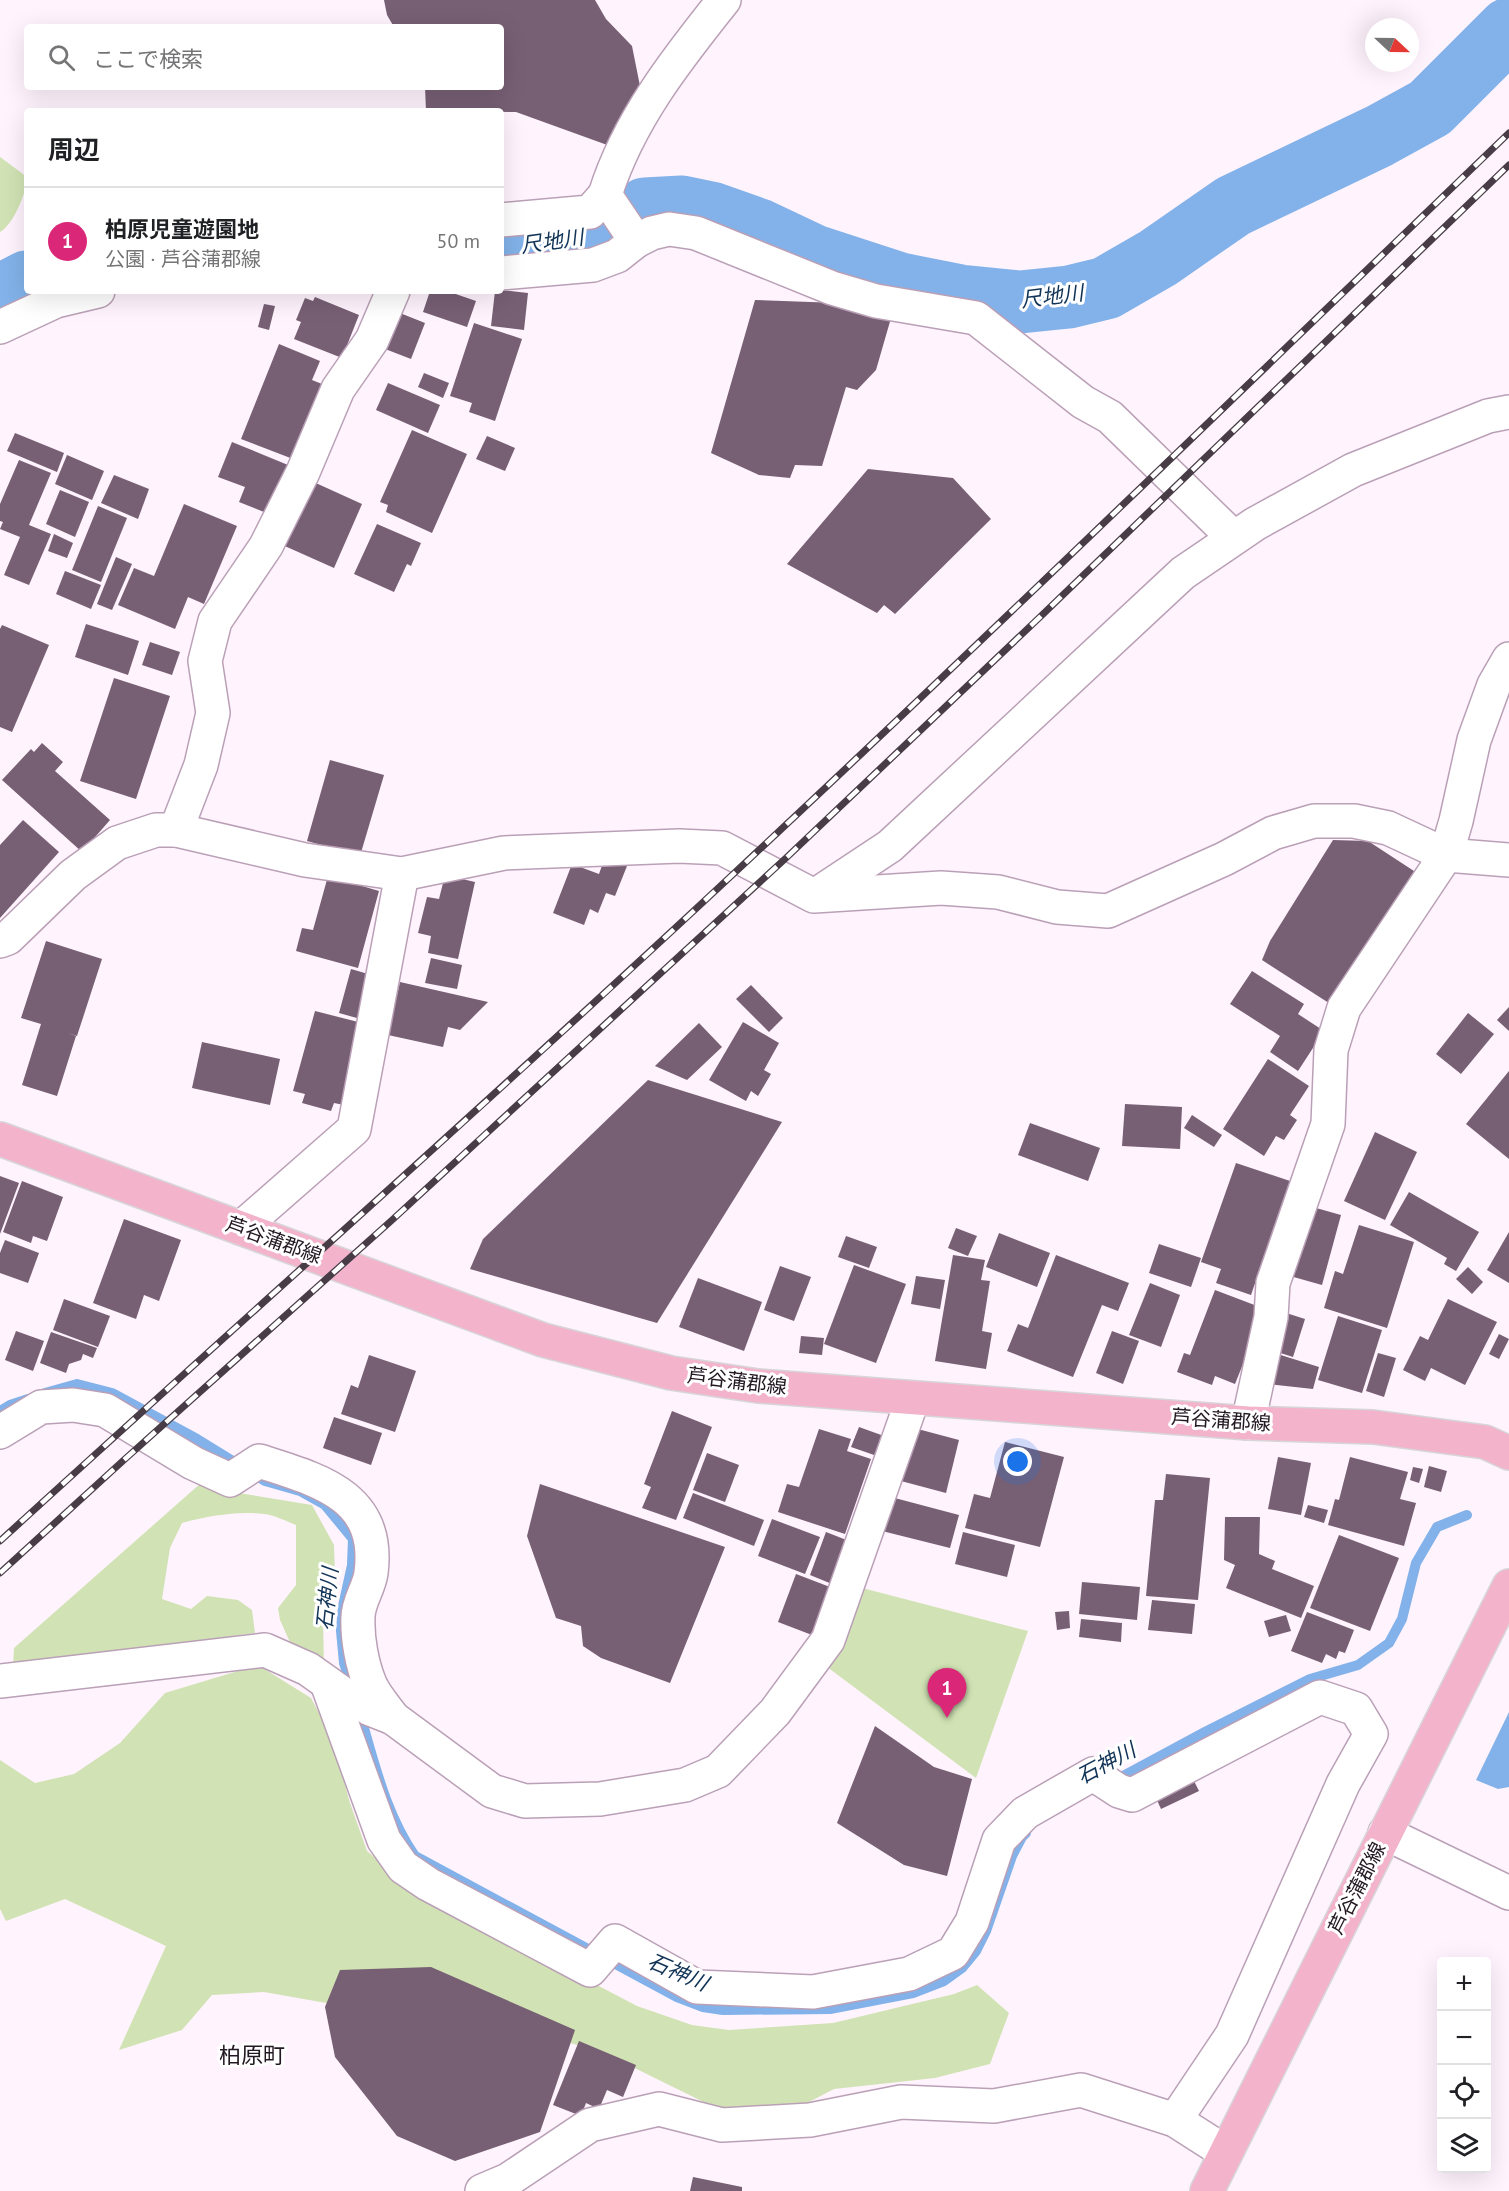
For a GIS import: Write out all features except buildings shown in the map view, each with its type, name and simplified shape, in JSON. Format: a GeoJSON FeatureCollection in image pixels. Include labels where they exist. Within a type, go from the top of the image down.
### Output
{"type":"FeatureCollection","features":[{"type":"Feature","properties":{"kind":"main road","name":"芦谷蒲郡線"},"geometry":{"type":"LineString","coordinates":[[0,1139],[543,1340],[671,1373],[758,1386],[913,1398],[1248,1423],[1373,1427],[1432,1433],[1485,1442],[1509,1453]]}},
{"type":"Feature","properties":{"kind":"main road","name":"芦谷蒲郡線"},"geometry":{"type":"LineString","coordinates":[[1207,2191],[1509,1586]]}},
{"type":"Feature","properties":{"kind":"street"},"geometry":{"type":"LineString","coordinates":[[634,239],[609,201],[612,173],[631,131],[682,52],[724,0]]}},
{"type":"Feature","properties":{"kind":"street"},"geometry":{"type":"LineString","coordinates":[[504,220],[590,212],[609,201]]}},
{"type":"Feature","properties":{"kind":"street"},"geometry":{"type":"LineString","coordinates":[[504,273],[593,265],[617,256],[634,239],[669,229],[696,233],[832,288],[876,301],[976,318],[1083,402],[1110,417],[1233,537]]}},
{"type":"Feature","properties":{"kind":"street"},"geometry":{"type":"LineString","coordinates":[[0,327],[56,301],[85,294]]}},
{"type":"Feature","properties":{"kind":"street"},"geometry":{"type":"LineString","coordinates":[[176,830],[201,765],[213,713],[205,661],[215,621],[266,546],[303,472],[338,389],[372,340],[392,294]]}},
{"type":"Feature","properties":{"kind":"street"},"geometry":{"type":"LineString","coordinates":[[814,896],[890,846],[1183,573],[1233,537],[1353,470],[1488,416],[1509,412]]}},
{"type":"Feature","properties":{"kind":"street"},"geometry":{"type":"LineString","coordinates":[[1248,1423],[1271,1317],[1273,1283],[1328,1124],[1331,1050],[1344,1008],[1446,855],[1474,740],[1494,685],[1509,659]]}},
{"type":"Feature","properties":{"kind":"street"},"geometry":{"type":"LineString","coordinates":[[0,940],[8,938],[73,875],[117,843],[156,831],[176,830],[305,860],[402,874],[504,853],[679,846],[722,848],[814,896],[941,888],[998,892],[1057,907],[1108,911],[1224,859],[1273,833],[1314,821],[1354,821],[1388,828],[1446,855],[1509,860]]}},
{"type":"Feature","properties":{"kind":"street"},"geometry":{"type":"LineString","coordinates":[[241,1228],[354,1129],[402,874]]}},
{"type":"Feature","properties":{"kind":"street"},"geometry":{"type":"LineString","coordinates":[[0,1681],[265,1650],[308,1669],[333,1687],[382,1713],[492,1791],[525,1801],[600,1799],[685,1785],[718,1771],[775,1712],[828,1640],[913,1398]]}},
{"type":"Feature","properties":{"kind":"street"},"geometry":{"type":"LineString","coordinates":[[0,1432],[41,1407],[73,1405],[105,1410],[193,1463],[230,1480],[259,1461],[328,1485],[350,1502],[367,1524],[372,1545],[370,1575],[357,1615],[362,1657],[382,1713]]}},
{"type":"Feature","properties":{"kind":"street"},"geometry":{"type":"LineString","coordinates":[[333,1687],[384,1840],[403,1867],[428,1884],[590,1970],[615,1941],[697,1987],[813,1992],[909,1974],[953,1953],[972,1922],[999,1840],[1025,1814],[1093,1774],[1132,1795],[1320,1697],[1356,1709],[1371,1734],[1343,1784],[1232,2035],[1175,2120]]}},
{"type":"Feature","properties":{"kind":"street"},"geometry":{"type":"LineString","coordinates":[[1385,1833],[1509,1893]]}},
{"type":"Feature","properties":{"kind":"street"},"geometry":{"type":"LineString","coordinates":[[502,2187],[590,2125],[659,2109],[722,2125],[810,2120],[901,2102],[994,2106],[1081,2090],[1175,2120],[1225,2152]]}},
{"type":"Feature","properties":{"kind":"green space"},"geometry":{"type":"Polygon","coordinates":[[[0,157],[24,175],[24,193],[10,223],[0,232],[0,157]]]}},
{"type":"Feature","properties":{"kind":"green space"},"geometry":{"type":"Polygon","coordinates":[[[201,1483],[239,1493],[312,1505],[334,1545],[335,1576],[323,1618],[324,1667],[293,1649],[280,1620],[278,1608],[296,1585],[296,1525],[280,1518],[254,1513],[213,1516],[182,1523],[170,1548],[162,1599],[191,1609],[207,1596],[238,1600],[252,1610],[255,1633],[13,1666],[14,1648],[201,1483]]]}},
{"type":"Feature","properties":{"kind":"green space"},"geometry":{"type":"Polygon","coordinates":[[[847,1584],[1028,1631],[976,1778],[815,1658],[847,1584]]]}},
{"type":"Feature","properties":{"kind":"green space"},"geometry":{"type":"Polygon","coordinates":[[[258,1665],[311,1698],[333,1739],[349,1800],[367,1851],[407,1885],[637,2006],[692,2025],[729,2030],[833,2023],[954,1994],[977,1985],[1009,2013],[990,2064],[935,2078],[834,2089],[786,2114],[730,2115],[602,2052],[449,2009],[332,2004],[264,1992],[212,1995],[182,2030],[119,2050],[166,1946],[65,1899],[6,1921],[0,1909],[0,1760],[35,1783],[74,1774],[120,1743],[165,1693],[258,1665]]]}},
{"type":"Feature","properties":{"kind":"water"},"geometry":{"type":"Polygon","coordinates":[[[1509,1712],[1509,1787],[1498,1789],[1476,1780],[1509,1712]]]}},
{"type":"Feature","properties":{"kind":"waterway","name":"尺地川"},"geometry":{"type":"LineString","coordinates":[[504,248],[575,241],[608,231],[645,209],[682,207],[711,213],[759,230],[814,256],[900,284],[960,296],[1020,302],[1069,297],[1106,288],[1158,258],[1233,206],[1379,136],[1430,108],[1509,29]]}},
{"type":"Feature","properties":{"kind":"waterway","name":"尺地川"},"geometry":{"type":"LineString","coordinates":[[0,296],[24,284]]}},
{"type":"Feature","properties":{"kind":"waterway","name":"石神川"},"geometry":{"type":"LineString","coordinates":[[45,1393],[77,1384],[112,1393],[197,1439],[265,1481],[300,1491],[325,1505],[353,1539],[352,1565],[343,1606],[341,1631],[344,1663],[353,1691]]}},
{"type":"Feature","properties":{"kind":"waterway","name":"石神川"},"geometry":{"type":"LineString","coordinates":[[0,1411],[28,1399]]}},
{"type":"Feature","properties":{"kind":"waterway","name":"石神川"},"geometry":{"type":"LineString","coordinates":[[1114,1781],[1310,1679],[1358,1665],[1389,1643],[1402,1619],[1416,1563],[1437,1527],[1467,1515]]}},
{"type":"Feature","properties":{"kind":"waterway","name":"石神川"},"geometry":{"type":"LineString","coordinates":[[359,1711],[388,1804],[415,1856],[677,1997],[703,2007],[723,2010],[830,2009],[913,1993],[944,1981],[962,1968],[976,1951],[986,1931],[1012,1856],[1026,1833]]}},
{"type":"Feature","properties":{"kind":"railway"},"geometry":{"type":"LineString","coordinates":[[0,1541],[729,878],[1023,600],[1509,133]]}},
{"type":"Feature","properties":{"kind":"railway"},"geometry":{"type":"LineString","coordinates":[[0,1573],[391,1221],[786,858],[1509,165]]}},
{"type":"Feature","properties":{"kind":"place","name":"柏原児童遊園地"},"geometry":{"type":"Point","coordinates":[947,1718]}},
{"type":"Feature","properties":{"kind":"district","name":"柏原町"},"geometry":{"type":"Point","coordinates":[252,2055]}}]}
